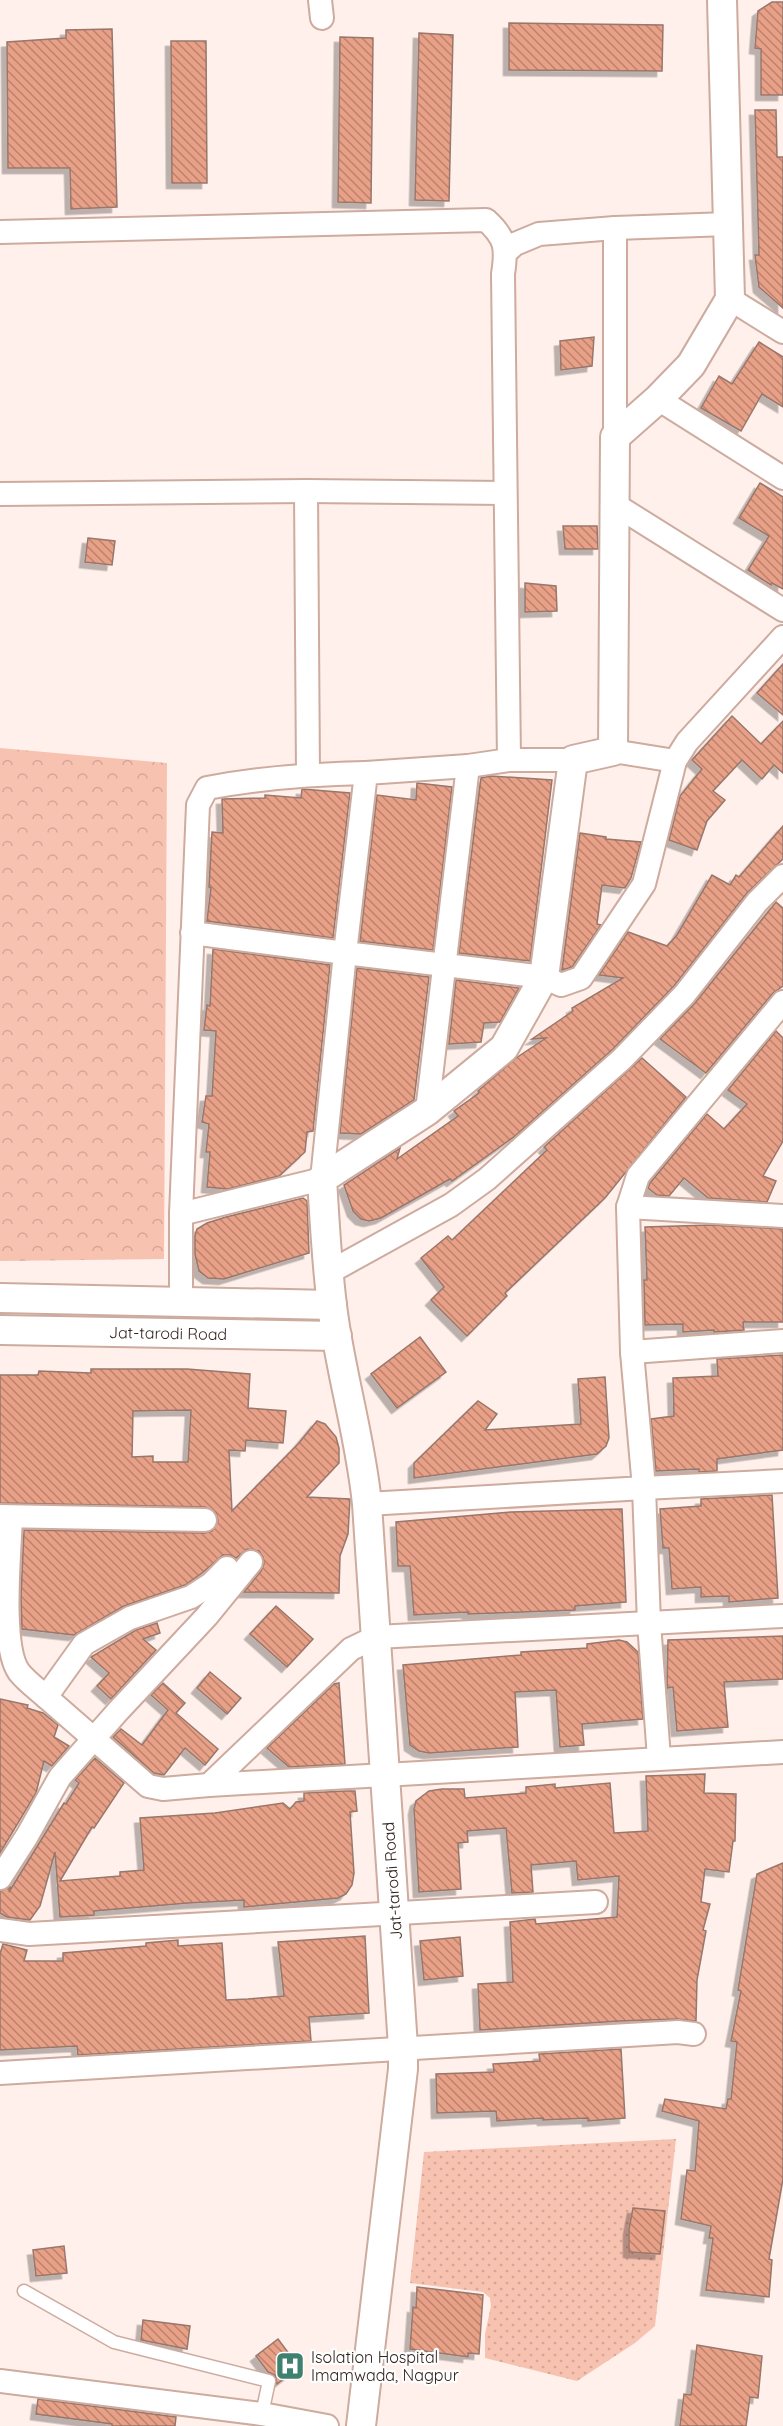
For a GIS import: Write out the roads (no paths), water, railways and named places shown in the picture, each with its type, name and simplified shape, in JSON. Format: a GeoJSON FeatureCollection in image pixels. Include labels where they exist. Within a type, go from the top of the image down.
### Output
{"type":"FeatureCollection","features":[{"type":"Feature","properties":{"kind":"street"},"geometry":{"type":"LineString","coordinates":[[615,437],[658,399],[691,365],[730,299],[722,0]]}},
{"type":"Feature","properties":{"kind":"street"},"geometry":{"type":"LineString","coordinates":[[0,232],[486,220],[500,232],[506,252],[503,274],[509,760]]}},
{"type":"Feature","properties":{"kind":"street"},"geometry":{"type":"LineString","coordinates":[[506,252],[515,244],[539,234],[615,228],[728,224]]}},
{"type":"Feature","properties":{"kind":"street"},"geometry":{"type":"LineString","coordinates":[[613,751],[615,228]]}},
{"type":"Feature","properties":{"kind":"street"},"geometry":{"type":"LineString","coordinates":[[730,299],[783,332]]}},
{"type":"Feature","properties":{"kind":"street"},"geometry":{"type":"LineString","coordinates":[[658,399],[783,478]]}},
{"type":"Feature","properties":{"kind":"street"},"geometry":{"type":"LineString","coordinates":[[0,494],[306,491],[505,493]]}},
{"type":"Feature","properties":{"kind":"street"},"geometry":{"type":"LineString","coordinates":[[306,491],[308,774]]}},
{"type":"Feature","properties":{"kind":"street"},"geometry":{"type":"LineString","coordinates":[[614,504],[783,610]]}},
{"type":"Feature","properties":{"kind":"street"},"geometry":{"type":"LineString","coordinates":[[192,933],[544,977],[561,985],[581,978],[644,884],[675,761],[687,742],[783,637]]}},
{"type":"Feature","properties":{"kind":"street"},"geometry":{"type":"LineString","coordinates":[[181,1302],[181,1214],[198,805],[207,788],[308,774],[366,773],[468,766],[509,760],[573,760],[613,751],[675,761]]}},
{"type":"Feature","properties":{"kind":"street"},"geometry":{"type":"LineString","coordinates":[[181,1214],[322,1179],[427,1111],[504,1048],[544,977],[573,760]]}},
{"type":"Feature","properties":{"kind":"street"},"geometry":{"type":"LineString","coordinates":[[427,1111],[468,766]]}},
{"type":"Feature","properties":{"kind":"street"},"geometry":{"type":"LineString","coordinates":[[0,1298],[181,1302],[334,1321],[328,1273],[322,1179],[366,773]]}},
{"type":"Feature","properties":{"kind":"street"},"geometry":{"type":"LineString","coordinates":[[328,1273],[451,1205],[487,1179],[622,1059],[684,995],[757,902],[783,876]]}},
{"type":"Feature","properties":{"kind":"street"},"geometry":{"type":"LineString","coordinates":[[659,1758],[644,1488],[632,1352],[628,1207],[638,1176],[783,1002]]}},
{"type":"Feature","properties":{"kind":"street"},"geometry":{"type":"LineString","coordinates":[[628,1207],[783,1216]]}},
{"type":"Feature","properties":{"kind":"street","name":"Jat-tarodi Road"},"geometry":{"type":"LineString","coordinates":[[0,1330],[334,1321],[364,1470],[403,2047],[403,2069],[361,2426]]}},
{"type":"Feature","properties":{"kind":"street"},"geometry":{"type":"LineString","coordinates":[[632,1352],[783,1341]]}},
{"type":"Feature","properties":{"kind":"street"},"geometry":{"type":"LineString","coordinates":[[367,1504],[783,1481]]}},
{"type":"Feature","properties":{"kind":"street"},"geometry":{"type":"LineString","coordinates":[[205,1520],[6,1516],[7,1598],[11,1654],[18,1671],[148,1786],[163,1789],[783,1752]]}},
{"type":"Feature","properties":{"kind":"street"},"geometry":{"type":"LineString","coordinates":[[0,1878],[60,1778],[207,1616],[251,1562]]}},
{"type":"Feature","properties":{"kind":"street"},"geometry":{"type":"LineString","coordinates":[[46,1696],[84,1644],[130,1618],[191,1598],[211,1584],[227,1568]]}},
{"type":"Feature","properties":{"kind":"street"},"geometry":{"type":"LineString","coordinates":[[209,1785],[351,1649],[376,1636],[783,1616]]}},
{"type":"Feature","properties":{"kind":"street"},"geometry":{"type":"LineString","coordinates":[[0,1930],[29,1934],[596,1902]]}},
{"type":"Feature","properties":{"kind":"street"},"geometry":{"type":"LineString","coordinates":[[0,2073],[403,2047],[678,2032],[694,2034]]}},
{"type":"Feature","properties":{"kind":"street"},"geometry":{"type":"LineString","coordinates":[[0,2381],[260,2420],[327,2426]]}},
{"type":"Feature","properties":{"kind":"lane"},"geometry":{"type":"LineString","coordinates":[[24,2291],[114,2342],[269,2381],[260,2420]]}},
{"type":"Feature","properties":{"kind":"place","name":"Isolation Hospital Imamwada, Nagpur"},"geometry":{"type":"Point","coordinates":[290,2366]}}]}
